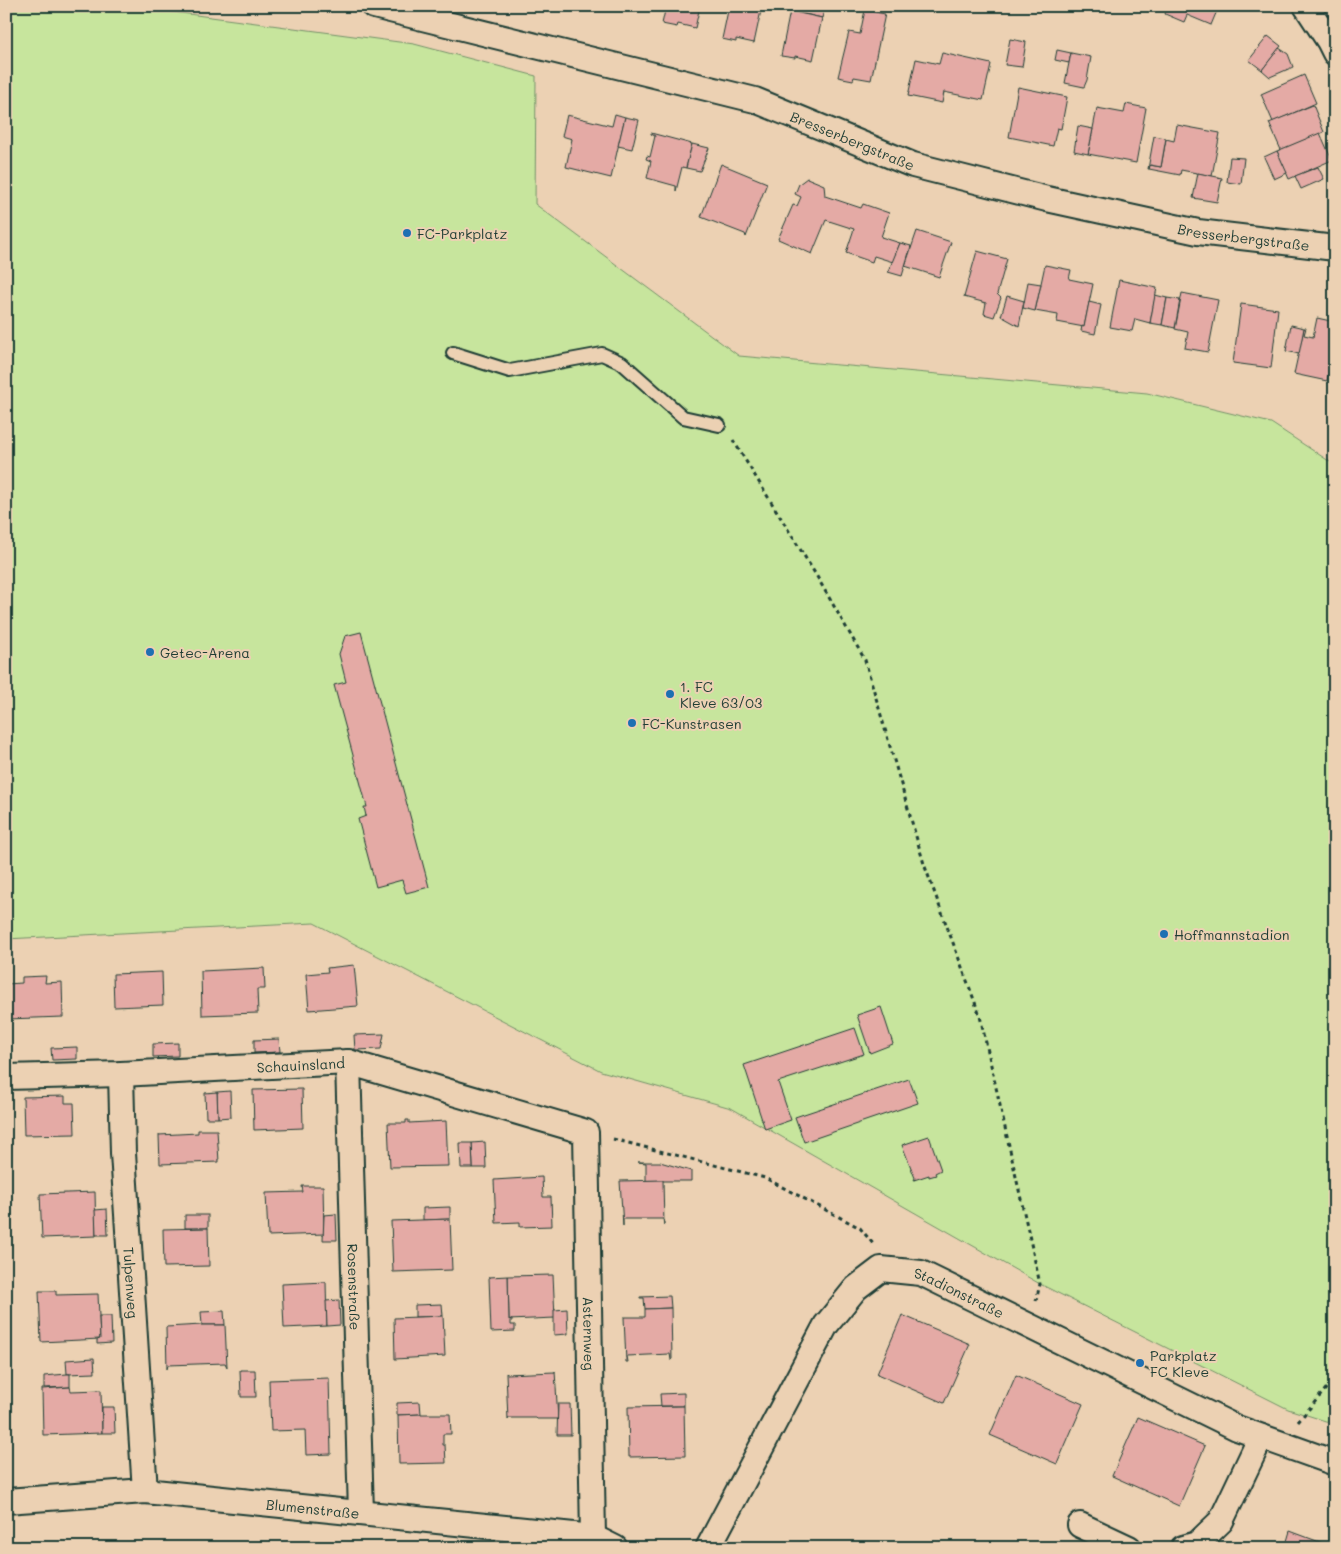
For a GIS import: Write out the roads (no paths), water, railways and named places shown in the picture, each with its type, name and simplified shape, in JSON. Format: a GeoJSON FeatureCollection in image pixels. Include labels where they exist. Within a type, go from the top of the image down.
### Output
{"type":"FeatureCollection","features":[{"type":"Feature","properties":{"kind":"street","name":"Bresserbergstraße"},"geometry":{"type":"LineString","coordinates":[[374,6],[755,100],[913,165],[1047,199],[1198,232],[1335,248]]}},
{"type":"Feature","properties":{"kind":"street"},"geometry":{"type":"LineString","coordinates":[[1306,6],[1335,53]]}},
{"type":"Feature","properties":{"kind":"street","name":"Schauinsland"},"geometry":{"type":"LineString","coordinates":[[6,1077],[121,1074],[348,1062],[586,1132]]}},
{"type":"Feature","properties":{"kind":"street","name":"Rosenstraße"},"geometry":{"type":"LineString","coordinates":[[348,1062],[362,1513]]}},
{"type":"Feature","properties":{"kind":"street","name":"Tulpenweg"},"geometry":{"type":"LineString","coordinates":[[121,1074],[123,1153],[145,1491]]}},
{"type":"Feature","properties":{"kind":"street","name":"Asternweg"},"geometry":{"type":"LineString","coordinates":[[586,1132],[593,1536]]}},
{"type":"Feature","properties":{"kind":"street","name":"Stadionstraße"},"geometry":{"type":"LineString","coordinates":[[708,1548],[826,1325],[856,1288],[881,1268],[921,1274],[1228,1423],[1335,1463]]}},
{"type":"Feature","properties":{"kind":"street"},"geometry":{"type":"LineString","coordinates":[[1184,1548],[1197,1544],[1221,1521],[1270,1440]]}},
{"type":"Feature","properties":{"kind":"street","name":"Blumenstraße"},"geometry":{"type":"LineString","coordinates":[[6,1501],[145,1491],[593,1536],[615,1548]]}},
{"type":"Feature","properties":{"kind":"street"},"geometry":{"type":"LineString","coordinates":[[1080,1525],[1128,1548]]}},
{"type":"Feature","properties":{"kind":"lane"},"geometry":{"type":"LineString","coordinates":[[453,353],[510,371],[602,354],[622,363],[683,417],[718,426]]}},
{"type":"Feature","properties":{"kind":"place","name":"FC-Parkplatz"},"geometry":{"type":"Point","coordinates":[407,233]}},
{"type":"Feature","properties":{"kind":"place","name":"Getec-Arena"},"geometry":{"type":"Point","coordinates":[150,652]}},
{"type":"Feature","properties":{"kind":"place","name":"1. FC Kleve 63/03"},"geometry":{"type":"Point","coordinates":[670,694]}},
{"type":"Feature","properties":{"kind":"place","name":"FC-Kunstrasen"},"geometry":{"type":"Point","coordinates":[632,723]}},
{"type":"Feature","properties":{"kind":"place","name":"Hoffmannstadion"},"geometry":{"type":"Point","coordinates":[1164,934]}},
{"type":"Feature","properties":{"kind":"place","name":"Parkplatz FC Kleve"},"geometry":{"type":"Point","coordinates":[1140,1363]}}]}
